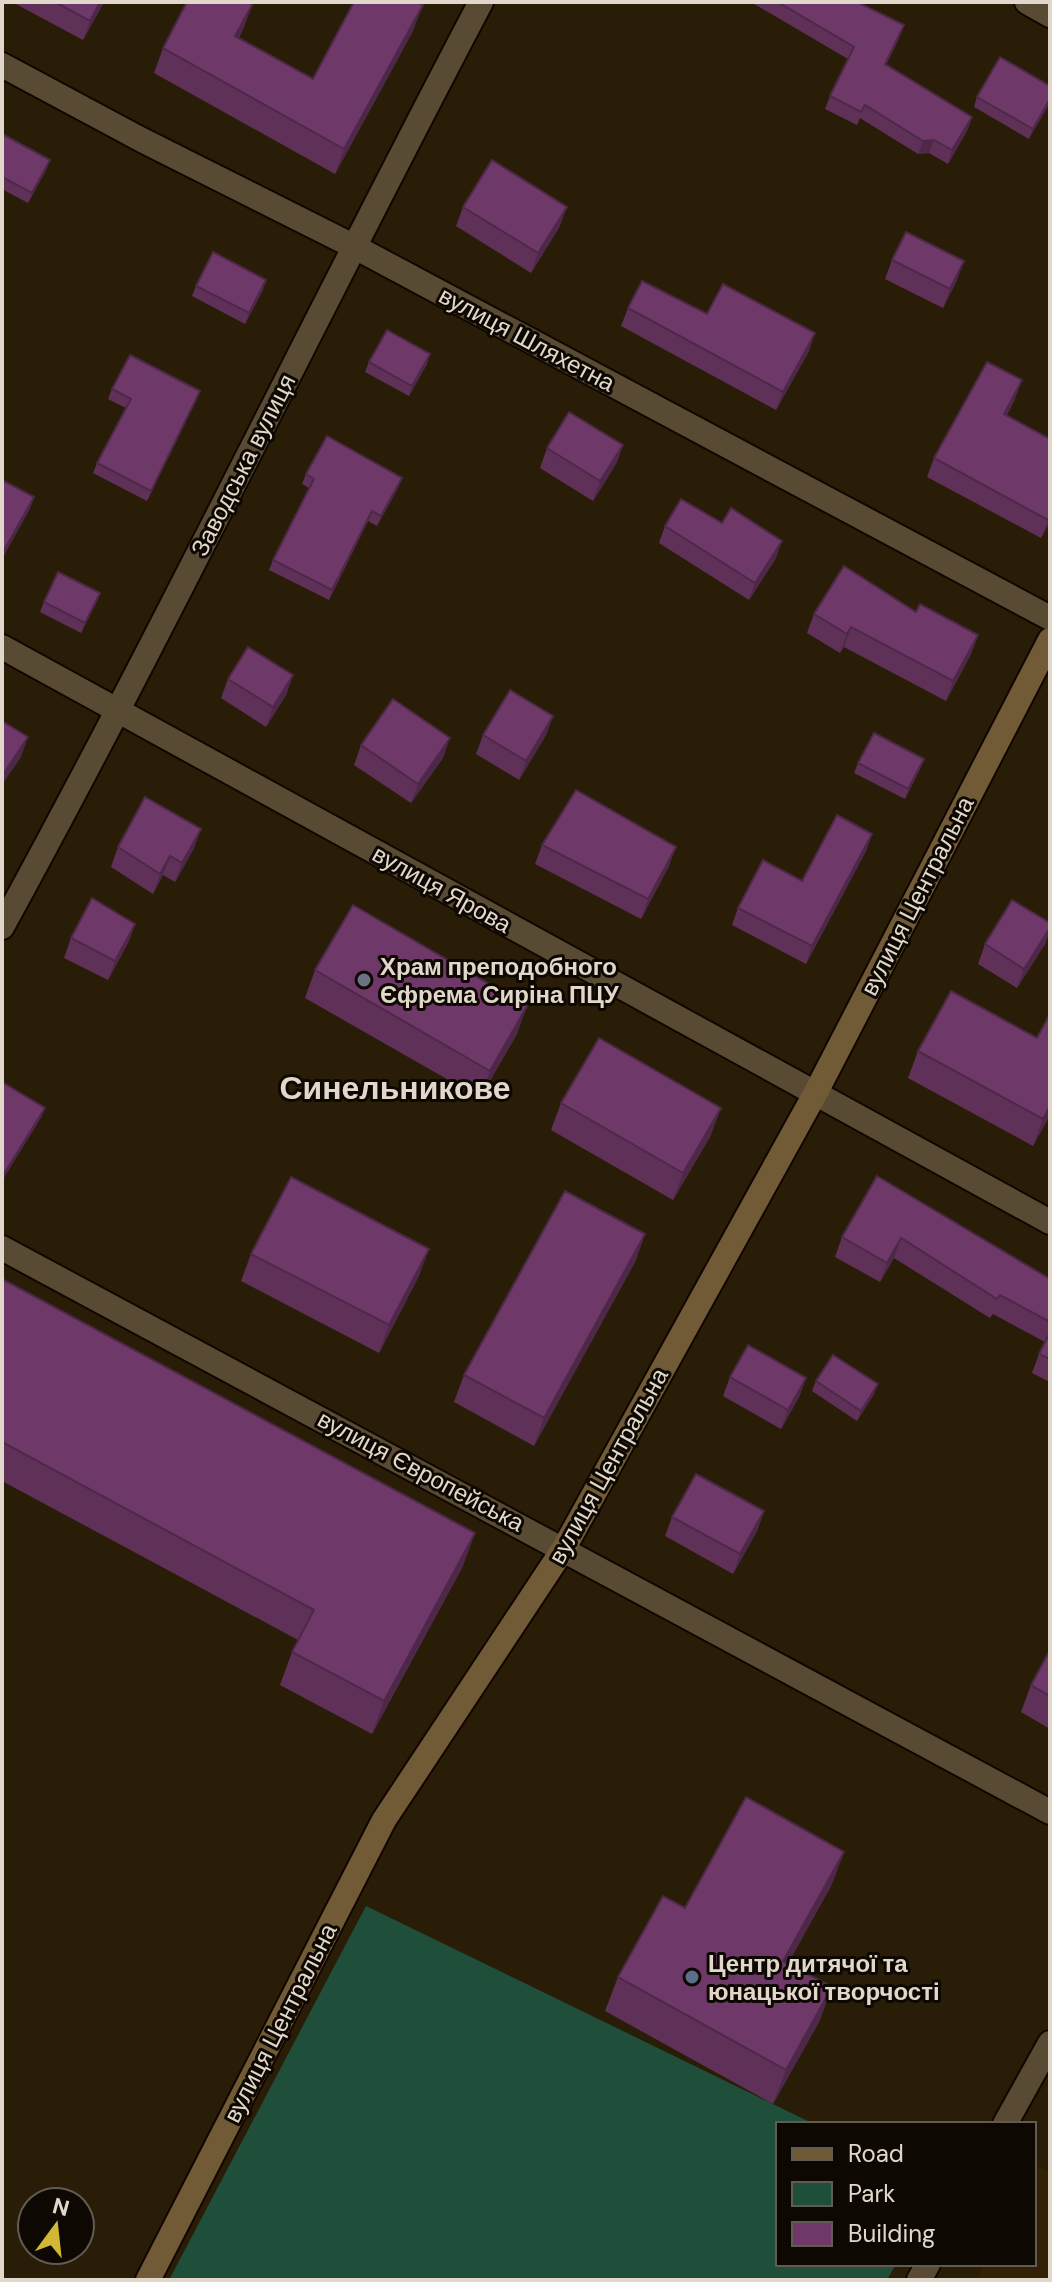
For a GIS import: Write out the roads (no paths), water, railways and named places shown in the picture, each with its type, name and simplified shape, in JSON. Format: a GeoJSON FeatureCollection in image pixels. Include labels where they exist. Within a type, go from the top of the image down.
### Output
{"type":"FeatureCollection","features":[{"type":"Feature","properties":{"kind":"main road","name":"вулиця Центральна"},"geometry":{"type":"LineString","coordinates":[[148,2280],[384,1820],[564,1548],[815,1094],[1050,640]]}},
{"type":"Feature","properties":{"kind":"street","name":"Заводська вулиця"},"geometry":{"type":"LineString","coordinates":[[2,927],[120,712],[353,246],[481,2]]}},
{"type":"Feature","properties":{"kind":"street"},"geometry":{"type":"LineString","coordinates":[[1027,2],[1050,15]]}},
{"type":"Feature","properties":{"kind":"street","name":"вулиця Шляхетна"},"geometry":{"type":"LineString","coordinates":[[2,65],[142,140],[353,246],[1050,618]]}},
{"type":"Feature","properties":{"kind":"street","name":"вулиця Ярова"},"geometry":{"type":"LineString","coordinates":[[2,647],[1050,1222]]}},
{"type":"Feature","properties":{"kind":"street","name":"вулиця Європейська"},"geometry":{"type":"LineString","coordinates":[[2,1248],[1050,1812]]}},
{"type":"Feature","properties":{"kind":"street"},"geometry":{"type":"LineString","coordinates":[[1006,2122],[1050,2043]]}},
{"type":"Feature","properties":{"kind":"place","name":"Храм преподобного Єфрема Сиріна ПЦУ"},"geometry":{"type":"Point","coordinates":[364,980]}},
{"type":"Feature","properties":{"kind":"place","name":"Центр дитячої та юнацької творчості"},"geometry":{"type":"Point","coordinates":[692,1977]}},
{"type":"Feature","properties":{"kind":"district","name":"Синельникове"},"geometry":{"type":"Point","coordinates":[395,1088]}}]}
